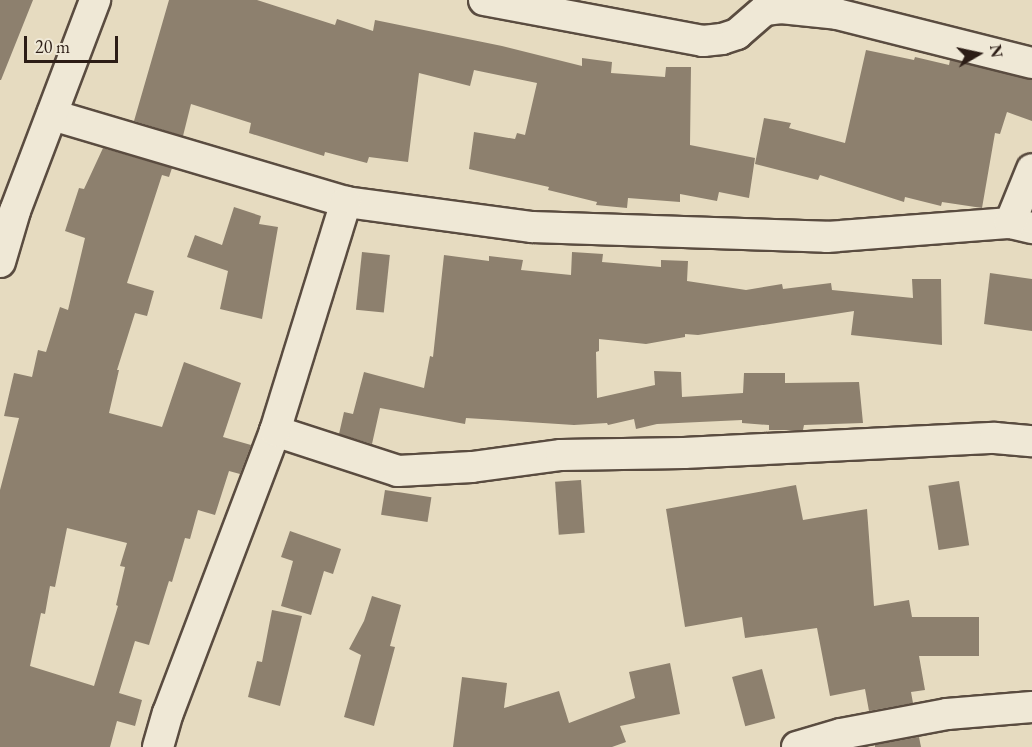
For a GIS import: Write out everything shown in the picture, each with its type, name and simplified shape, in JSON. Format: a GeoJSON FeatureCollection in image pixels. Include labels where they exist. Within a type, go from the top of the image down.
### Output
{"type":"FeatureCollection","features":[{"type":"Feature","properties":{"kind":"street"},"geometry":{"type":"LineString","coordinates":[[0,262],[15,211],[95,0]]}},
{"type":"Feature","properties":{"kind":"street"},"geometry":{"type":"LineString","coordinates":[[484,0],[703,41],[722,39],[737,34],[765,10],[781,8],[803,10],[837,14],[1032,63]]}},
{"type":"Feature","properties":{"kind":"street"},"geometry":{"type":"LineString","coordinates":[[52,115],[346,202],[532,227],[826,237],[1021,226],[1032,169]]}},
{"type":"Feature","properties":{"kind":"street"},"geometry":{"type":"LineString","coordinates":[[158,747],[168,713],[275,431],[346,202]]}},
{"type":"Feature","properties":{"kind":"street"},"geometry":{"type":"LineString","coordinates":[[275,431],[398,471],[472,467],[561,455],[684,453],[995,438],[1032,441]]}},
{"type":"Feature","properties":{"kind":"street"},"geometry":{"type":"LineString","coordinates":[[797,747],[841,734],[947,714],[1032,707]]}},
{"type":"Feature","properties":{"kind":"building"},"geometry":{"type":"Polygon","coordinates":[[[0,0],[33,0],[1,80],[0,80],[0,0]]]}},
{"type":"Feature","properties":{"kind":"building"},"geometry":{"type":"Polygon","coordinates":[[[169,0],[257,0],[335,25],[337,19],[373,31],[375,20],[502,46],[582,66],[582,58],[612,62],[611,73],[665,77],[666,67],[691,67],[690,145],[755,158],[749,198],[719,192],[717,201],[680,194],[680,202],[628,198],[627,208],[596,205],[597,202],[548,190],[549,187],[469,169],[474,132],[515,139],[517,133],[525,135],[537,83],[474,70],[470,86],[419,73],[408,162],[369,157],[367,163],[325,152],[324,156],[249,133],[251,123],[191,104],[183,136],[134,121],[169,0]]]}},
{"type":"Feature","properties":{"kind":"building"},"geometry":{"type":"Polygon","coordinates":[[[866,50],[914,60],[915,57],[949,65],[950,60],[1032,80],[1032,121],[1007,112],[1000,134],[995,133],[982,208],[942,202],[941,206],[905,197],[904,202],[820,175],[818,180],[755,164],[764,118],[791,123],[789,128],[845,143],[866,50]]]}},
{"type":"Feature","properties":{"kind":"building"},"geometry":{"type":"Polygon","coordinates":[[[103,148],[172,168],[169,177],[162,175],[127,283],[154,291],[147,316],[135,313],[117,370],[119,370],[109,413],[162,427],[184,362],[241,383],[223,437],[251,445],[240,474],[229,471],[215,515],[198,510],[190,539],[185,538],[172,582],[169,581],[149,645],[135,641],[119,693],[142,700],[135,726],[117,721],[110,747],[0,747],[0,490],[19,418],[4,416],[14,373],[32,377],[38,350],[46,352],[60,307],[68,310],[85,238],[65,231],[79,188],[84,189],[103,148]],[[67,528],[55,587],[50,586],[45,614],[41,613],[30,666],[94,686],[118,606],[116,605],[125,567],[120,566],[127,543],[67,528]]]}},
{"type":"Feature","properties":{"kind":"building"},"geometry":{"type":"Polygon","coordinates":[[[234,207],[261,216],[259,224],[278,227],[262,319],[220,309],[228,271],[187,257],[195,235],[222,245],[234,207]]]}},
{"type":"Feature","properties":{"kind":"building"},"geometry":{"type":"Polygon","coordinates":[[[362,252],[390,255],[384,313],[356,310],[362,252]]]}},
{"type":"Feature","properties":{"kind":"building"},"geometry":{"type":"Polygon","coordinates":[[[572,252],[603,254],[602,262],[661,267],[661,260],[688,261],[687,281],[746,290],[782,284],[783,289],[831,283],[832,290],[913,298],[912,279],[941,279],[942,345],[851,335],[854,311],[698,335],[685,334],[685,337],[646,344],[599,339],[599,351],[596,352],[597,398],[655,385],[654,371],[681,372],[682,397],[743,393],[744,373],[785,373],[785,383],[859,382],[863,423],[804,425],[803,430],[769,430],[769,425],[742,423],[742,420],[657,424],[636,429],[634,419],[608,425],[607,423],[574,425],[466,418],[465,424],[380,408],[372,444],[339,434],[344,412],[353,414],[364,372],[424,388],[430,356],[433,357],[444,255],[489,261],[489,256],[523,260],[521,270],[571,275],[572,252]]]}},
{"type":"Feature","properties":{"kind":"building"},"geometry":{"type":"Polygon","coordinates":[[[990,273],[1032,279],[1032,331],[984,324],[990,273]]]}},
{"type":"Feature","properties":{"kind":"building"},"geometry":{"type":"Polygon","coordinates":[[[581,480],[585,533],[559,535],[555,482],[581,480]]]}},
{"type":"Feature","properties":{"kind":"building"},"geometry":{"type":"Polygon","coordinates":[[[959,481],[969,545],[939,550],[928,486],[959,481]]]}},
{"type":"Feature","properties":{"kind":"building"},"geometry":{"type":"Polygon","coordinates":[[[796,485],[803,520],[867,509],[874,606],[909,600],[912,617],[979,617],[979,656],[919,656],[925,690],[911,692],[913,703],[869,711],[865,689],[830,696],[817,628],[745,638],[742,617],[685,627],[666,509],[796,485]]]}},
{"type":"Feature","properties":{"kind":"building"},"geometry":{"type":"Polygon","coordinates":[[[385,490],[431,497],[428,522],[381,515],[385,490]]]}},
{"type":"Feature","properties":{"kind":"building"},"geometry":{"type":"Polygon","coordinates":[[[290,531],[341,549],[333,574],[324,571],[311,615],[281,606],[293,561],[281,557],[290,531]]]}},
{"type":"Feature","properties":{"kind":"building"},"geometry":{"type":"Polygon","coordinates":[[[372,596],[401,605],[390,646],[395,647],[374,726],[344,717],[361,655],[349,649],[364,621],[372,596]]]}},
{"type":"Feature","properties":{"kind":"building"},"geometry":{"type":"Polygon","coordinates":[[[272,610],[302,616],[280,706],[248,697],[257,661],[262,662],[272,610]]]}},
{"type":"Feature","properties":{"kind":"building"},"geometry":{"type":"Polygon","coordinates":[[[670,663],[680,714],[620,726],[626,742],[612,747],[453,747],[462,677],[507,683],[504,708],[559,691],[569,723],[635,698],[629,672],[670,663]]]}},
{"type":"Feature","properties":{"kind":"building"},"geometry":{"type":"Polygon","coordinates":[[[762,669],[775,718],[745,726],[732,677],[762,669]]]}},
{"type":"Feature","properties":{"kind":"building"},"geometry":{"type":"Polygon","coordinates":[[[919,737],[921,747],[875,747],[875,745],[919,737]]]}}]}
